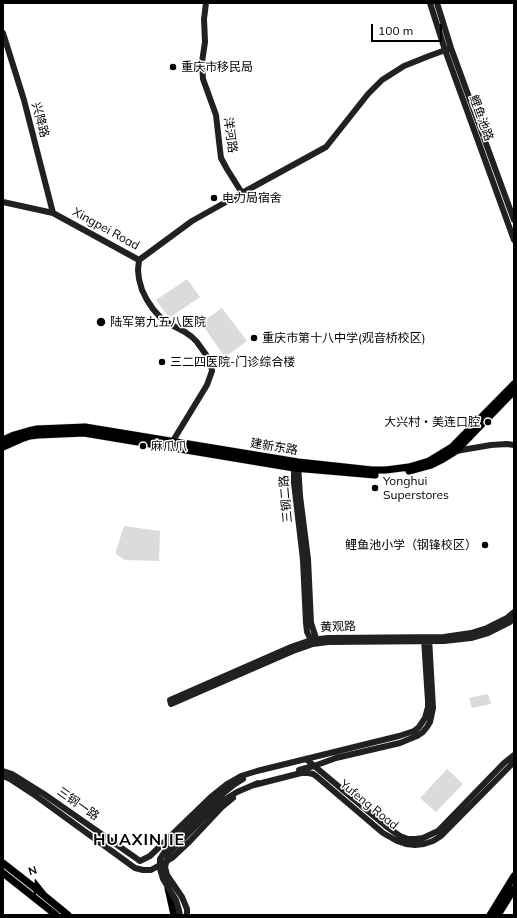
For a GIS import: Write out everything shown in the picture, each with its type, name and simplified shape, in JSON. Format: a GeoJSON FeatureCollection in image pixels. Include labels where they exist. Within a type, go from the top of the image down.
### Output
{"type":"FeatureCollection","features":[{"type":"Feature","properties":{"kind":"main road","name":"建新东路"},"geometry":{"type":"LineString","coordinates":[[297,466],[386,470],[409,467],[429,461],[452,446],[514,384]]}},
{"type":"Feature","properties":{"kind":"main road","name":"建新东路"},"geometry":{"type":"LineString","coordinates":[[3,440],[18,433],[37,429],[85,427],[297,466],[372,475],[399,473],[420,469],[431,465],[456,451],[514,392]]}},
{"type":"Feature","properties":{"kind":"main road","name":"建新东路"},"geometry":{"type":"LineString","coordinates":[[3,447],[21,438],[30,436],[84,433],[171,444]]}},
{"type":"Feature","properties":{"kind":"main road"},"geometry":{"type":"LineString","coordinates":[[3,863],[68,915]]}},
{"type":"Feature","properties":{"kind":"main road"},"geometry":{"type":"LineString","coordinates":[[3,873],[56,915]]}},
{"type":"Feature","properties":{"kind":"main road"},"geometry":{"type":"LineString","coordinates":[[490,915],[514,876]]}},
{"type":"Feature","properties":{"kind":"main road"},"geometry":{"type":"LineString","coordinates":[[168,886],[174,915]]}},
{"type":"Feature","properties":{"kind":"main road"},"geometry":{"type":"LineString","coordinates":[[498,915],[514,889]]}},
{"type":"Feature","properties":{"kind":"street","name":"洋河路"},"geometry":{"type":"LineString","coordinates":[[206,3],[204,19],[205,42],[202,62],[204,79],[216,115],[221,158],[242,193]]}},
{"type":"Feature","properties":{"kind":"street","name":"鲤鱼池路"},"geometry":{"type":"LineString","coordinates":[[430,3],[514,220]]}},
{"type":"Feature","properties":{"kind":"street","name":"鲤鱼池路"},"geometry":{"type":"LineString","coordinates":[[437,3],[448,49],[514,240]]}},
{"type":"Feature","properties":{"kind":"street","name":"兴降路"},"geometry":{"type":"LineString","coordinates":[[3,33],[24,100],[53,213]]}},
{"type":"Feature","properties":{"kind":"street"},"geometry":{"type":"LineString","coordinates":[[139,260],[192,222],[326,147],[368,94],[382,80],[404,66],[448,49]]}},
{"type":"Feature","properties":{"kind":"street","name":"Xingpei Road"},"geometry":{"type":"LineString","coordinates":[[3,202],[53,213],[139,260],[139,280],[153,309],[168,323],[186,332],[192,337],[209,359],[212,371],[207,385],[171,444]]}},
{"type":"Feature","properties":{"kind":"street"},"geometry":{"type":"LineString","coordinates":[[456,451],[491,445],[514,445]]}},
{"type":"Feature","properties":{"kind":"street","name":"三钢二路"},"geometry":{"type":"LineString","coordinates":[[297,466],[295,490],[303,560],[306,624],[314,641]]}},
{"type":"Feature","properties":{"kind":"street","name":"黄观路"},"geometry":{"type":"LineString","coordinates":[[170,702],[291,647],[314,641],[426,639],[471,633],[507,618],[514,612]]}},
{"type":"Feature","properties":{"kind":"street","name":"黄观路"},"geometry":{"type":"LineString","coordinates":[[426,639],[444,641],[471,638],[488,633],[510,622],[514,618]]}},
{"type":"Feature","properties":{"kind":"street"},"geometry":{"type":"LineString","coordinates":[[187,915],[187,909],[182,897],[168,875],[165,867],[170,852],[235,784],[249,776],[272,767],[348,749],[414,731],[422,723],[427,713],[426,639]]}},
{"type":"Feature","properties":{"kind":"street"},"geometry":{"type":"LineString","coordinates":[[180,915],[176,900],[163,878],[160,869],[160,859],[168,847],[217,802],[237,792],[275,777],[336,758],[409,740],[423,732],[430,722],[433,708],[426,639]]}},
{"type":"Feature","properties":{"kind":"street"},"geometry":{"type":"LineString","coordinates":[[316,776],[314,766],[316,761],[348,749]]}},
{"type":"Feature","properties":{"kind":"street","name":"Yufeng Road"},"geometry":{"type":"LineString","coordinates":[[306,759],[390,830],[408,839],[415,839],[423,838],[438,831],[504,763],[514,755]]}},
{"type":"Feature","properties":{"kind":"street","name":"Yufeng Road"},"geometry":{"type":"LineString","coordinates":[[316,776],[383,832],[397,841],[415,845],[424,844],[441,836],[514,762]]}},
{"type":"Feature","properties":{"kind":"street","name":"三钢一路"},"geometry":{"type":"LineString","coordinates":[[3,771],[12,774],[44,794],[140,861],[150,856],[212,796],[227,784],[241,776],[272,767]]}},
{"type":"Feature","properties":{"kind":"street"},"geometry":{"type":"LineString","coordinates":[[254,785],[305,773],[316,776]]}},
{"type":"Feature","properties":{"kind":"street","name":"三钢一路"},"geometry":{"type":"LineString","coordinates":[[3,776],[36,796],[135,868],[143,870],[151,870],[172,858],[222,807],[245,789]]}},
{"type":"Feature","properties":{"kind":"shaded area"},"geometry":{"type":"Polygon","coordinates":[[[187,279],[200,297],[169,318],[156,300],[187,279]]]}},
{"type":"Feature","properties":{"kind":"shaded area"},"geometry":{"type":"Polygon","coordinates":[[[222,308],[247,341],[225,357],[201,323],[222,308]]]}},
{"type":"Feature","properties":{"kind":"shaded area"},"geometry":{"type":"Polygon","coordinates":[[[124,526],[160,531],[159,561],[125,560],[116,554],[124,526]]]}},
{"type":"Feature","properties":{"kind":"shaded area"},"geometry":{"type":"Polygon","coordinates":[[[488,694],[491,704],[472,708],[469,698],[488,694]]]}},
{"type":"Feature","properties":{"kind":"shaded area"},"geometry":{"type":"Polygon","coordinates":[[[447,769],[463,784],[436,812],[420,798],[447,769]]]}},
{"type":"Feature","properties":{"kind":"place","name":"重庆市移民局"},"geometry":{"type":"Point","coordinates":[173,67]}},
{"type":"Feature","properties":{"kind":"place","name":"电力局宿舍"},"geometry":{"type":"Point","coordinates":[214,198]}},
{"type":"Feature","properties":{"kind":"place","name":"陆军第九五八医院"},"geometry":{"type":"Point","coordinates":[101,322]}},
{"type":"Feature","properties":{"kind":"place","name":"重庆市第十八中学(观音桥校区)"},"geometry":{"type":"Point","coordinates":[254,338]}},
{"type":"Feature","properties":{"kind":"place","name":"三二四医院-门诊综合楼"},"geometry":{"type":"Point","coordinates":[162,362]}},
{"type":"Feature","properties":{"kind":"place","name":"大兴村‧美连口腔"},"geometry":{"type":"Point","coordinates":[488,422]}},
{"type":"Feature","properties":{"kind":"place","name":"麻爪爪"},"geometry":{"type":"Point","coordinates":[143,446]}},
{"type":"Feature","properties":{"kind":"place","name":"Yonghui Superstores"},"geometry":{"type":"Point","coordinates":[375,488]}},
{"type":"Feature","properties":{"kind":"place","name":"鲤鱼池小学（钢锋校区）"},"geometry":{"type":"Point","coordinates":[485,545]}},
{"type":"Feature","properties":{"kind":"district","name":"HUAXINJIE"},"geometry":{"type":"Point","coordinates":[139,840]}}]}
